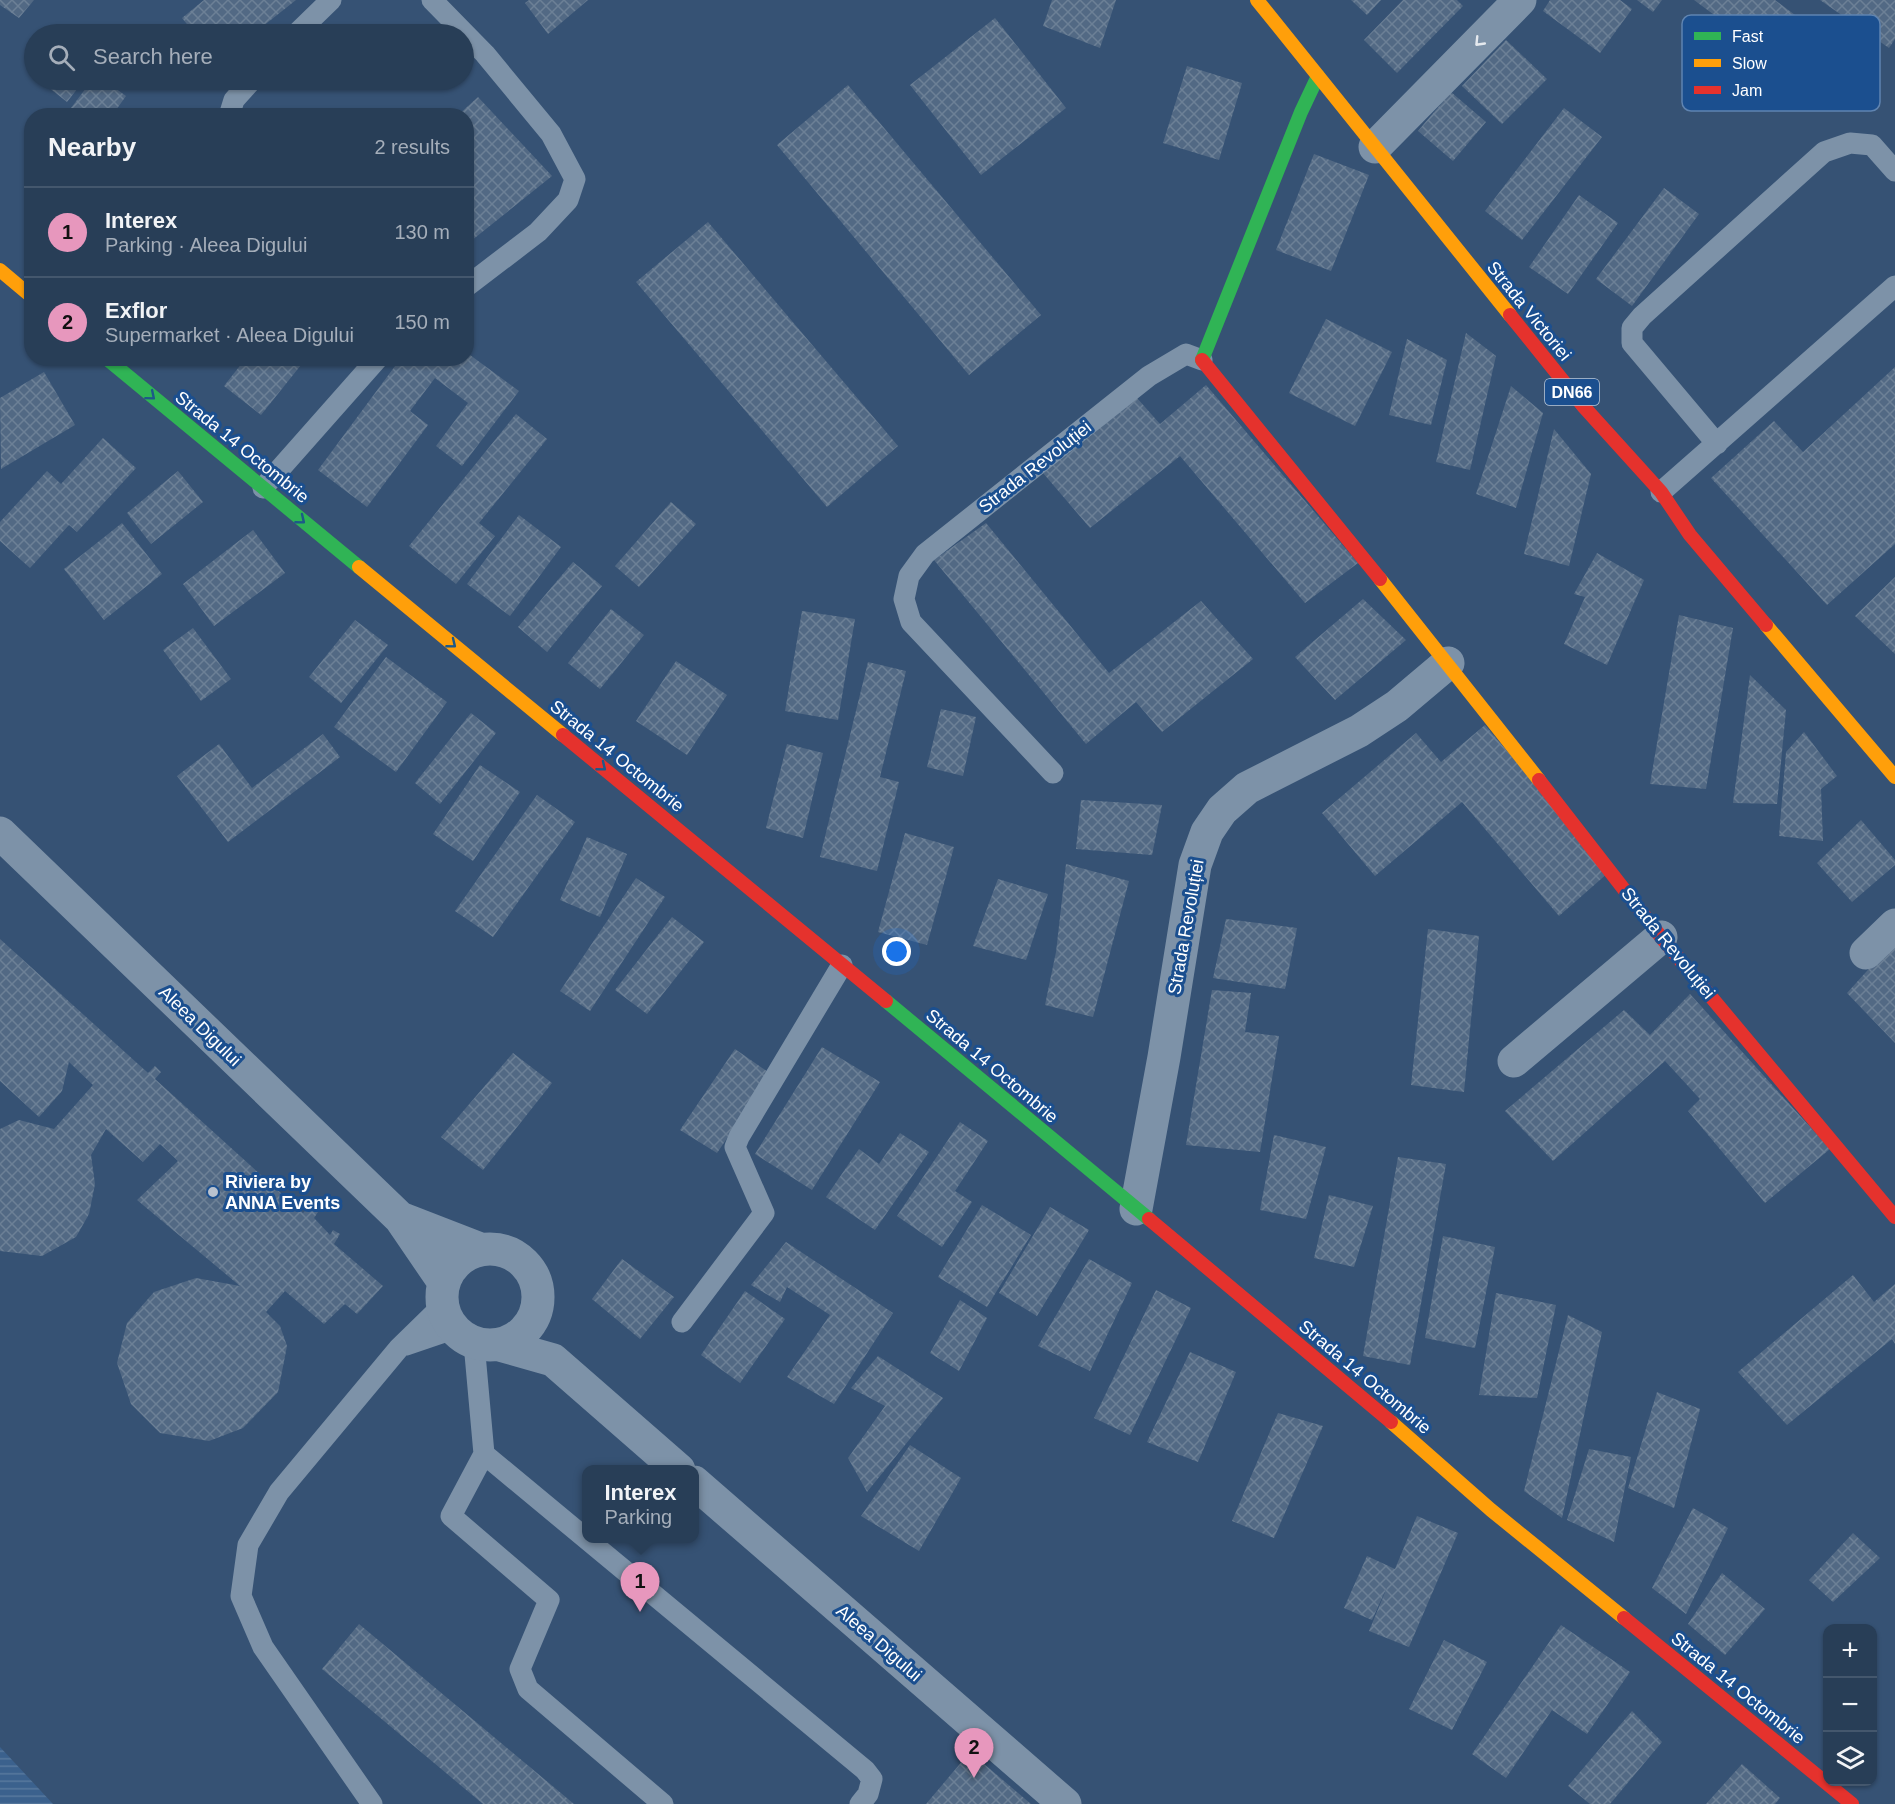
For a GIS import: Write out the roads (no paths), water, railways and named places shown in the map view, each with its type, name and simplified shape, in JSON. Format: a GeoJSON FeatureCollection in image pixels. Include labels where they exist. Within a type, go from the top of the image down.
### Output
{"type":"FeatureCollection","features":[{"type":"Feature","properties":{"kind":"street","name":"Strada Victoriei"},"geometry":{"type":"LineString","coordinates":[[1257,0],[1584,407],[1661,492],[1690,535],[1895,777]]}},
{"type":"Feature","properties":{"kind":"street"},"geometry":{"type":"LineString","coordinates":[[1375,147],[1520,0]]}},
{"type":"Feature","properties":{"kind":"street"},"geometry":{"type":"LineString","coordinates":[[1202,360],[1301,112],[1318,76]]}},
{"type":"Feature","properties":{"kind":"street"},"geometry":{"type":"LineString","coordinates":[[0,270],[24,290]]}},
{"type":"Feature","properties":{"kind":"street","name":"Strada Revoluției"},"geometry":{"type":"LineString","coordinates":[[1202,360],[1448,663],[1661,937],[1895,1217]]}},
{"type":"Feature","properties":{"kind":"street","name":"Strada 14 Octombrie"},"geometry":{"type":"LineString","coordinates":[[116,366],[1344,1381],[1491,1510],[1852,1804]]}},
{"type":"Feature","properties":{"kind":"street","name":"Strada Revoluției"},"geometry":{"type":"LineString","coordinates":[[1136,1209],[1164,1057],[1195,865],[1207,832],[1222,810],[1246,788],[1359,731],[1397,706],[1448,663]]}},
{"type":"Feature","properties":{"kind":"street","name":"Aleea Digului"},"geometry":{"type":"LineString","coordinates":[[0,833],[400,1218],[462,1321]]}},
{"type":"Feature","properties":{"kind":"street"},"geometry":{"type":"LineString","coordinates":[[1866,953],[1895,925]]}},
{"type":"Feature","properties":{"kind":"street"},"geometry":{"type":"LineString","coordinates":[[1514,1061],[1661,937]]}},
{"type":"Feature","properties":{"kind":"street","name":"Aleea Digului"},"geometry":{"type":"LineString","coordinates":[[400,1218],[480,1249]]}},
{"type":"Feature","properties":{"kind":"street"},"geometry":{"type":"LineString","coordinates":[[462,1321],[457,1260],[480,1249],[505,1250],[526,1264],[537,1286],[553,1360]]}},
{"type":"Feature","properties":{"kind":"street"},"geometry":{"type":"LineString","coordinates":[[462,1321],[522,1333],[536,1312],[537,1286]]}},
{"type":"Feature","properties":{"kind":"street"},"geometry":{"type":"LineString","coordinates":[[462,1321],[553,1360],[673,1465]]}},
{"type":"Feature","properties":{"kind":"street","name":"Aleea Digului"},"geometry":{"type":"LineString","coordinates":[[699,1486],[1065,1804]]}},
{"type":"Feature","properties":{"kind":"lane"},"geometry":{"type":"LineString","coordinates":[[306,24],[331,0]]}},
{"type":"Feature","properties":{"kind":"lane"},"geometry":{"type":"LineString","coordinates":[[432,0],[456,24]]}},
{"type":"Feature","properties":{"kind":"lane"},"geometry":{"type":"LineString","coordinates":[[474,43],[551,134],[575,179],[568,200],[538,232],[474,281]]}},
{"type":"Feature","properties":{"kind":"lane"},"geometry":{"type":"LineString","coordinates":[[232,108],[234,100],[243,90]]}},
{"type":"Feature","properties":{"kind":"lane"},"geometry":{"type":"LineString","coordinates":[[1717,444],[1632,344],[1632,328],[1642,316],[1824,152],[1850,143],[1872,146],[1895,171]]}},
{"type":"Feature","properties":{"kind":"lane"},"geometry":{"type":"LineString","coordinates":[[1661,492],[1895,286]]}},
{"type":"Feature","properties":{"kind":"lane","name":"Strada Revoluției"},"geometry":{"type":"LineString","coordinates":[[1053,773],[911,622],[904,599],[909,576],[925,554],[1149,376],[1186,354],[1202,360]]}},
{"type":"Feature","properties":{"kind":"lane"},"geometry":{"type":"LineString","coordinates":[[263,488],[371,366]]}},
{"type":"Feature","properties":{"kind":"lane"},"geometry":{"type":"LineString","coordinates":[[682,1322],[764,1214],[735,1147],[745,1126],[842,965]]}},
{"type":"Feature","properties":{"kind":"lane"},"geometry":{"type":"LineString","coordinates":[[372,1804],[263,1647],[241,1596],[248,1545],[279,1492],[399,1348],[462,1321],[484,1454],[451,1516],[549,1600],[520,1669],[528,1689],[663,1804]]}},
{"type":"Feature","properties":{"kind":"lane"},"geometry":{"type":"LineString","coordinates":[[484,1454],[582,1535]]}},
{"type":"Feature","properties":{"kind":"lane"},"geometry":{"type":"LineString","coordinates":[[591,1543],[865,1770],[872,1779],[868,1794],[860,1804]]}},
{"type":"Feature","properties":{"kind":"water"},"geometry":{"type":"Polygon","coordinates":[[[0,1747],[53,1804],[0,1804],[0,1747]]]}},
{"type":"Feature","properties":{"kind":"place","name":"Riviera by ANNA Events"},"geometry":{"type":"Point","coordinates":[213,1192]}},
{"type":"Feature","properties":{"kind":"place","name":"Interex"},"geometry":{"type":"Point","coordinates":[640,1612]}},
{"type":"Feature","properties":{"kind":"place","name":"Exflor"},"geometry":{"type":"Point","coordinates":[974,1778]}}]}
